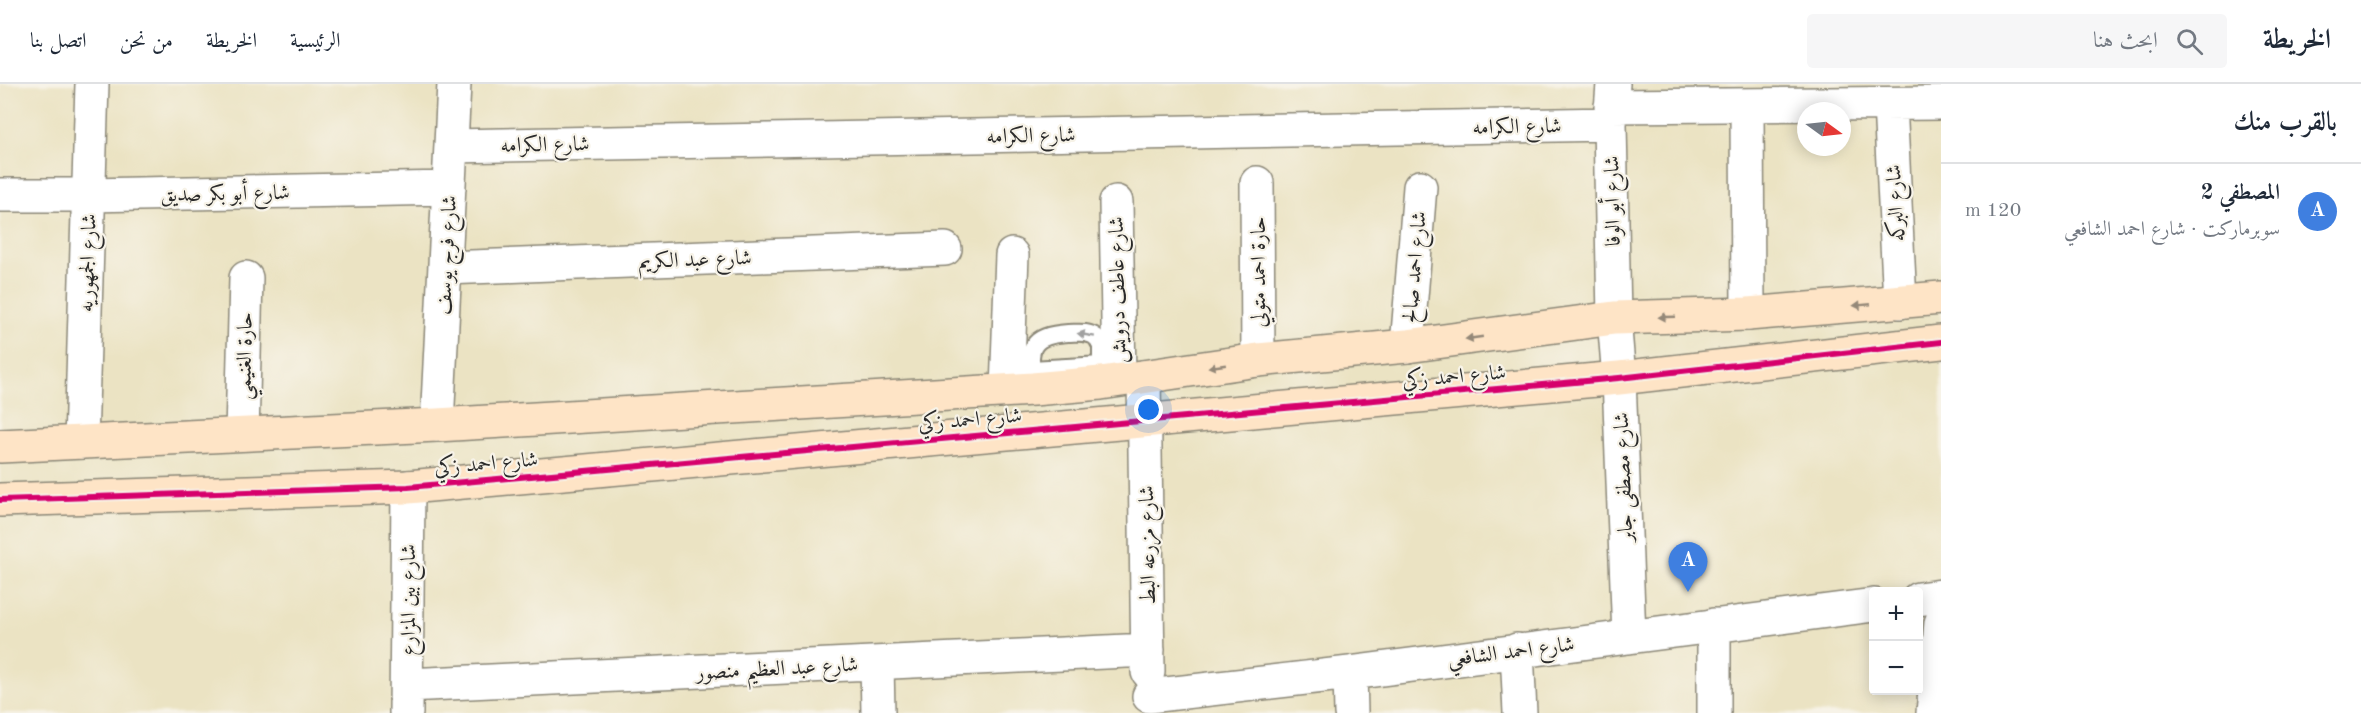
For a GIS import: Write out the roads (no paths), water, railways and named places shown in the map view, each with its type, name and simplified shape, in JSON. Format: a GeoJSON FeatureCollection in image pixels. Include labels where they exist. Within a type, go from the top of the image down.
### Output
{"type":"FeatureCollection","features":[{"type":"Feature","properties":{"kind":"street","name":"شارع الجمهوريه"},"geometry":{"type":"LineString","coordinates":[[81,442],[92,84]]}},
{"type":"Feature","properties":{"kind":"street","name":"شارع فرج يوسف"},"geometry":{"type":"LineString","coordinates":[[437,426],[454,84]]}},
{"type":"Feature","properties":{"kind":"street","name":"شارع الكرامه"},"geometry":{"type":"LineString","coordinates":[[451,146],[1611,105],[1941,103]]}},
{"type":"Feature","properties":{"kind":"street","name":"شارع البركه"},"geometry":{"type":"LineString","coordinates":[[1890,104],[1900,302]]}},
{"type":"Feature","properties":{"kind":"street","name":"شارع أبو الوفا"},"geometry":{"type":"LineString","coordinates":[[1611,105],[1614,318]]}},
{"type":"Feature","properties":{"kind":"street"},"geometry":{"type":"LineString","coordinates":[[1747,105],[1748,314]]}},
{"type":"Feature","properties":{"kind":"street","name":"حارة احمد متولي"},"geometry":{"type":"LineString","coordinates":[[1257,183],[1258,360]]}},
{"type":"Feature","properties":{"kind":"street","name":"شارع احمد صالح"},"geometry":{"type":"LineString","coordinates":[[1407,346],[1420,187]]}},
{"type":"Feature","properties":{"kind":"street","name":"شارع أبو بكر صديق"},"geometry":{"type":"LineString","coordinates":[[0,195],[449,188]]}},
{"type":"Feature","properties":{"kind":"street","name":"شارع عاطف درويش"},"geometry":{"type":"LineString","coordinates":[[1116,202],[1116,376]]}},
{"type":"Feature","properties":{"kind":"street","name":"شارع عبد الكريم"},"geometry":{"type":"LineString","coordinates":[[445,268],[945,249]]}},
{"type":"Feature","properties":{"kind":"street"},"geometry":{"type":"LineString","coordinates":[[1012,255],[1024,383]]}},
{"type":"Feature","properties":{"kind":"street","name":"حارة الغنيمي"},"geometry":{"type":"LineString","coordinates":[[242,434],[246,278]]}},
{"type":"Feature","properties":{"kind":"street","name":"شارع احمد زكي"},"geometry":{"type":"LineString","coordinates":[[0,446],[437,426],[1116,376],[1407,346],[1614,318],[1748,314],[1941,298]]}},
{"type":"Feature","properties":{"kind":"street","name":"شارع مصطفى جابر"},"geometry":{"type":"LineString","coordinates":[[1614,318],[1619,378],[1629,637]]}},
{"type":"Feature","properties":{"kind":"street","name":"شارع احمد زكي"},"geometry":{"type":"LineString","coordinates":[[0,500],[408,487],[1619,378],[1941,342]]}},
{"type":"Feature","properties":{"kind":"street","name":"شارع مزرعه البط"},"geometry":{"type":"LineString","coordinates":[[1116,376],[1146,419],[1149,705]]}},
{"type":"Feature","properties":{"kind":"street","name":"شارع بين المزارع"},"geometry":{"type":"LineString","coordinates":[[407,699],[408,487]]}},
{"type":"Feature","properties":{"kind":"street"},"geometry":{"type":"LineString","coordinates":[[1923,598],[1941,596]]}},
{"type":"Feature","properties":{"kind":"street","name":"شارع احمد الشافعي"},"geometry":{"type":"LineString","coordinates":[[1149,705],[1350,672],[1869,606]]}},
{"type":"Feature","properties":{"kind":"street"},"geometry":{"type":"LineString","coordinates":[[1933,713],[1941,623]]}},
{"type":"Feature","properties":{"kind":"street"},"geometry":{"type":"LineString","coordinates":[[1714,625],[1714,713]]}},
{"type":"Feature","properties":{"kind":"street","name":"شارع عبد العظيم منصور"},"geometry":{"type":"LineString","coordinates":[[407,699],[877,663],[1148,650]]}},
{"type":"Feature","properties":{"kind":"street"},"geometry":{"type":"LineString","coordinates":[[1517,651],[1520,713]]}},
{"type":"Feature","properties":{"kind":"street"},"geometry":{"type":"LineString","coordinates":[[877,663],[878,713]]}},
{"type":"Feature","properties":{"kind":"street"},"geometry":{"type":"LineString","coordinates":[[1350,672],[1351,713]]}},
{"type":"Feature","properties":{"kind":"lane"},"geometry":{"type":"LineString","coordinates":[[1024,383],[1032,347],[1038,339],[1047,334],[1086,332],[1096,337],[1116,376]]}},
{"type":"Feature","properties":{"kind":"place","name":"المصطفي 2"},"geometry":{"type":"Point","coordinates":[1688,592]}}]}
